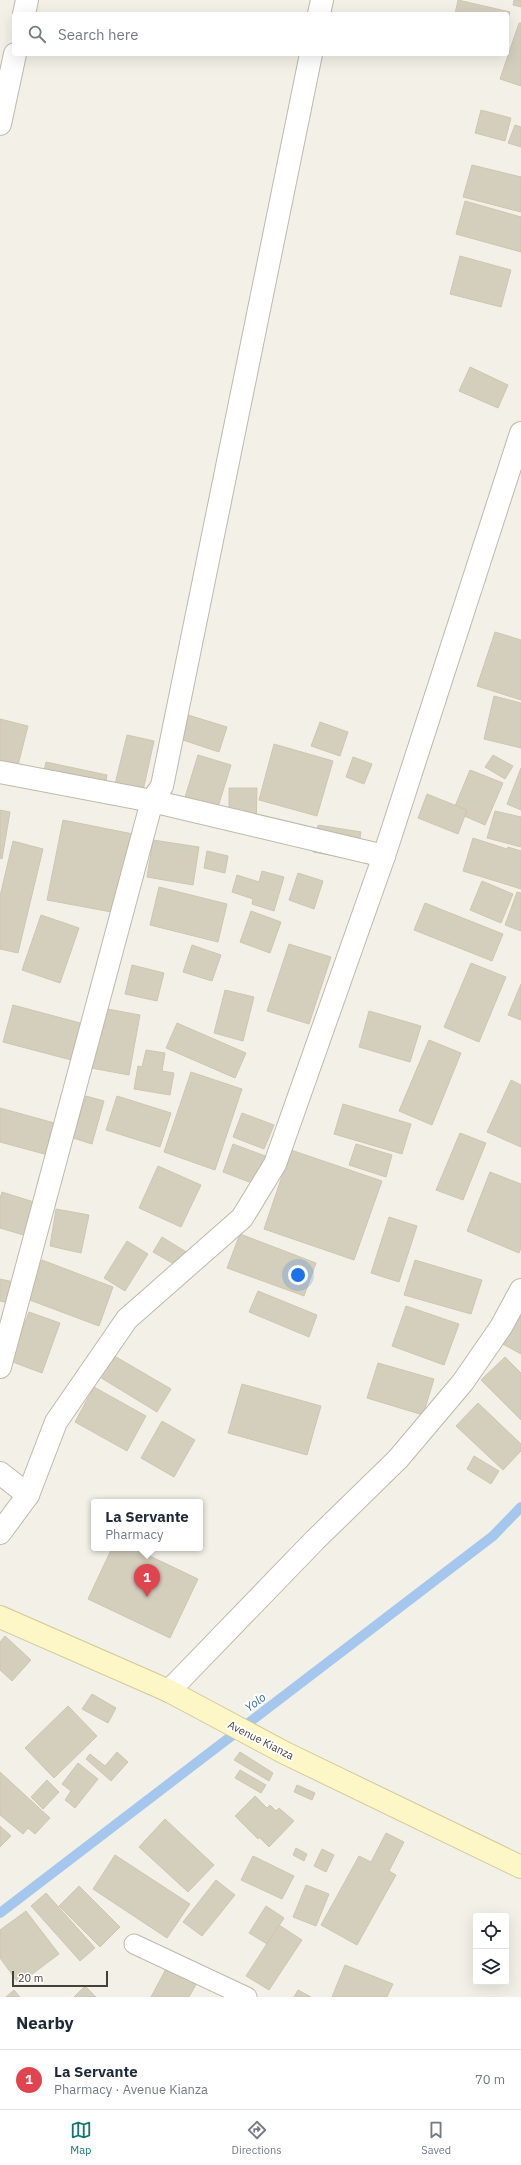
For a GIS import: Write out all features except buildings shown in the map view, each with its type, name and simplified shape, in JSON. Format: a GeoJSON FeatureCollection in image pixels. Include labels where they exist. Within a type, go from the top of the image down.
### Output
{"type":"FeatureCollection","features":[{"type":"Feature","properties":{"kind":"street"},"geometry":{"type":"LineString","coordinates":[[24,12],[27,0]]}},
{"type":"Feature","properties":{"kind":"street"},"geometry":{"type":"LineString","coordinates":[[319,12],[322,0]]}},
{"type":"Feature","properties":{"kind":"street"},"geometry":{"type":"LineString","coordinates":[[0,124],[15,56]]}},
{"type":"Feature","properties":{"kind":"street"},"geometry":{"type":"LineString","coordinates":[[0,1367],[152,801],[162,786],[310,56]]}},
{"type":"Feature","properties":{"kind":"street"},"geometry":{"type":"LineString","coordinates":[[0,1533],[28,1495],[56,1422],[126,1319],[242,1218],[275,1164],[384,856],[521,433]]}},
{"type":"Feature","properties":{"kind":"street"},"geometry":{"type":"LineString","coordinates":[[0,772],[152,801],[384,856]]}},
{"type":"Feature","properties":{"kind":"street"},"geometry":{"type":"LineString","coordinates":[[169,1691],[315,1540],[398,1459],[463,1382],[501,1327],[521,1290]]}},
{"type":"Feature","properties":{"kind":"street"},"geometry":{"type":"LineString","coordinates":[[0,1473],[28,1495]]}},
{"type":"Feature","properties":{"kind":"street","name":"Avenue Kianza"},"geometry":{"type":"LineString","coordinates":[[0,1617],[169,1691],[285,1753],[521,1867]]}},
{"type":"Feature","properties":{"kind":"lane"},"geometry":{"type":"LineString","coordinates":[[134,1944],[247,1997]]}},
{"type":"Feature","properties":{"kind":"waterway","name":"Yolo"},"geometry":{"type":"LineString","coordinates":[[0,1913],[493,1536],[521,1507]]}},
{"type":"Feature","properties":{"kind":"place","name":"La Servante"},"geometry":{"type":"Point","coordinates":[147,1597]}}]}
